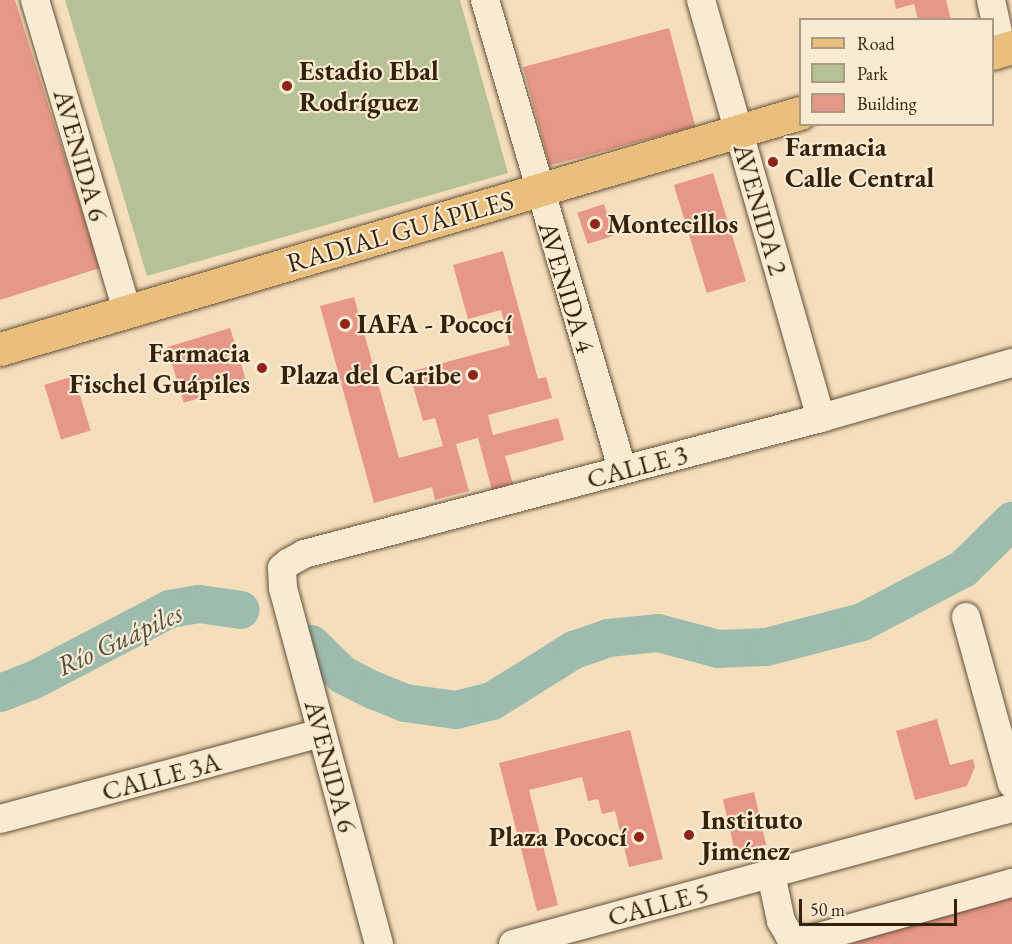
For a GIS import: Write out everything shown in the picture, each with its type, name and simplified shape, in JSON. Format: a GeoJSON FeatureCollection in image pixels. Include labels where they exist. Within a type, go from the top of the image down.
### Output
{"type":"FeatureCollection","features":[{"type":"Feature","properties":{"kind":"main road","name":"RADIAL GUÁPILES"},"geometry":{"type":"LineString","coordinates":[[0,349],[127,310],[740,133],[799,114]]}},
{"type":"Feature","properties":{"kind":"street","name":"AVENIDA 6"},"geometry":{"type":"LineString","coordinates":[[35,0],[127,310]]}},
{"type":"Feature","properties":{"kind":"street","name":"AVENIDA 4"},"geometry":{"type":"LineString","coordinates":[[484,0],[538,191],[622,470]]}},
{"type":"Feature","properties":{"kind":"street","name":"AVENIDA 2"},"geometry":{"type":"LineString","coordinates":[[701,0],[821,418]]}},
{"type":"Feature","properties":{"kind":"street"},"geometry":{"type":"LineString","coordinates":[[991,0],[1002,50]]}},
{"type":"Feature","properties":{"kind":"street","name":"CALLE 3"},"geometry":{"type":"LineString","coordinates":[[283,588],[282,568],[304,554],[821,418],[1012,363]]}},
{"type":"Feature","properties":{"kind":"street","name":"AVENIDA 6"},"geometry":{"type":"LineString","coordinates":[[283,588],[379,944]]}},
{"type":"Feature","properties":{"kind":"street"},"geometry":{"type":"LineString","coordinates":[[966,617],[1012,784]]}},
{"type":"Feature","properties":{"kind":"street","name":"CALLE 3A"},"geometry":{"type":"LineString","coordinates":[[0,819],[322,734]]}},
{"type":"Feature","properties":{"kind":"street","name":"CALLE 5"},"geometry":{"type":"LineString","coordinates":[[513,944],[1012,808]]}},
{"type":"Feature","properties":{"kind":"street"},"geometry":{"type":"LineString","coordinates":[[771,874],[781,921],[789,935],[805,941],[1012,883]]}},
{"type":"Feature","properties":{"kind":"green space","name":"Estadio Ebal Rodríguez"},"geometry":{"type":"Polygon","coordinates":[[[65,0],[460,0],[508,173],[147,276],[65,0]]]}},
{"type":"Feature","properties":{"kind":"building"},"geometry":{"type":"Polygon","coordinates":[[[0,0],[15,0],[100,268],[0,300],[0,0]]]}},
{"type":"Feature","properties":{"kind":"building"},"geometry":{"type":"Polygon","coordinates":[[[894,0],[946,0],[950,18],[918,18],[914,4],[896,9],[894,0]]]}},
{"type":"Feature","properties":{"kind":"building"},"geometry":{"type":"Polygon","coordinates":[[[669,28],[695,127],[550,166],[523,67],[669,28]]]}},
{"type":"Feature","properties":{"kind":"building"},"geometry":{"type":"Polygon","coordinates":[[[713,173],[746,281],[707,293],[674,185],[713,173]]]}},
{"type":"Feature","properties":{"kind":"building","name":"Montecillos"},"geometry":{"type":"Polygon","coordinates":[[[604,204],[614,235],[588,244],[577,213],[604,204]]]}},
{"type":"Feature","properties":{"kind":"building","name":"Plaza del Caribe"},"geometry":{"type":"Polygon","coordinates":[[[503,251],[538,379],[546,377],[552,398],[488,415],[493,435],[558,418],[564,440],[505,456],[513,484],[492,490],[478,438],[456,444],[469,491],[435,500],[432,487],[374,503],[320,306],[354,297],[399,458],[443,446],[435,418],[423,421],[409,372],[510,345],[501,310],[468,319],[453,265],[503,251]]]}},
{"type":"Feature","properties":{"kind":"building"},"geometry":{"type":"Polygon","coordinates":[[[230,328],[247,383],[184,403],[167,347],[230,328]]]}},
{"type":"Feature","properties":{"kind":"building"},"geometry":{"type":"Polygon","coordinates":[[[74,376],[91,431],[61,440],[44,385],[74,376]]]}},
{"type":"Feature","properties":{"kind":"building"},"geometry":{"type":"Polygon","coordinates":[[[937,719],[950,765],[973,759],[975,767],[967,786],[915,800],[896,731],[937,719]]]}},
{"type":"Feature","properties":{"kind":"building","name":"Plaza Pococí"},"geometry":{"type":"Polygon","coordinates":[[[630,730],[663,859],[629,867],[615,811],[602,814],[598,799],[588,801],[582,777],[529,790],[558,905],[537,911],[499,763],[630,730]]]}},
{"type":"Feature","properties":{"kind":"building"},"geometry":{"type":"Polygon","coordinates":[[[754,792],[766,845],[735,852],[723,799],[754,792]]]}},
{"type":"Feature","properties":{"kind":"building"},"geometry":{"type":"Polygon","coordinates":[[[1012,890],[1012,944],[851,944],[1012,890]]]}},
{"type":"Feature","properties":{"kind":"waterway","name":"Río Guápiles"},"geometry":{"type":"LineString","coordinates":[[311,644],[343,675],[373,690],[405,703],[456,710],[492,701],[574,650],[608,638],[658,633],[718,649],[766,647],[862,622],[963,569],[1012,521]]}},
{"type":"Feature","properties":{"kind":"waterway","name":"Río Guápiles"},"geometry":{"type":"LineString","coordinates":[[0,693],[32,681],[170,609],[199,604],[241,610]]}},
{"type":"Feature","properties":{"kind":"place","name":"Estadio Ebal Rodríguez"},"geometry":{"type":"Point","coordinates":[287,86]}},
{"type":"Feature","properties":{"kind":"place","name":"Farmacia Calle Central"},"geometry":{"type":"Point","coordinates":[773,162]}},
{"type":"Feature","properties":{"kind":"place","name":"Montecillos"},"geometry":{"type":"Point","coordinates":[595,224]}},
{"type":"Feature","properties":{"kind":"place","name":"IAFA - Pococí"},"geometry":{"type":"Point","coordinates":[345,324]}},
{"type":"Feature","properties":{"kind":"place","name":"Farmacia Fischel Guápiles"},"geometry":{"type":"Point","coordinates":[262,368]}},
{"type":"Feature","properties":{"kind":"place","name":"Plaza del Caribe"},"geometry":{"type":"Point","coordinates":[473,375]}},
{"type":"Feature","properties":{"kind":"place","name":"Instituto Jiménez"},"geometry":{"type":"Point","coordinates":[689,835]}},
{"type":"Feature","properties":{"kind":"place","name":"Plaza Pococí"},"geometry":{"type":"Point","coordinates":[639,837]}}]}
